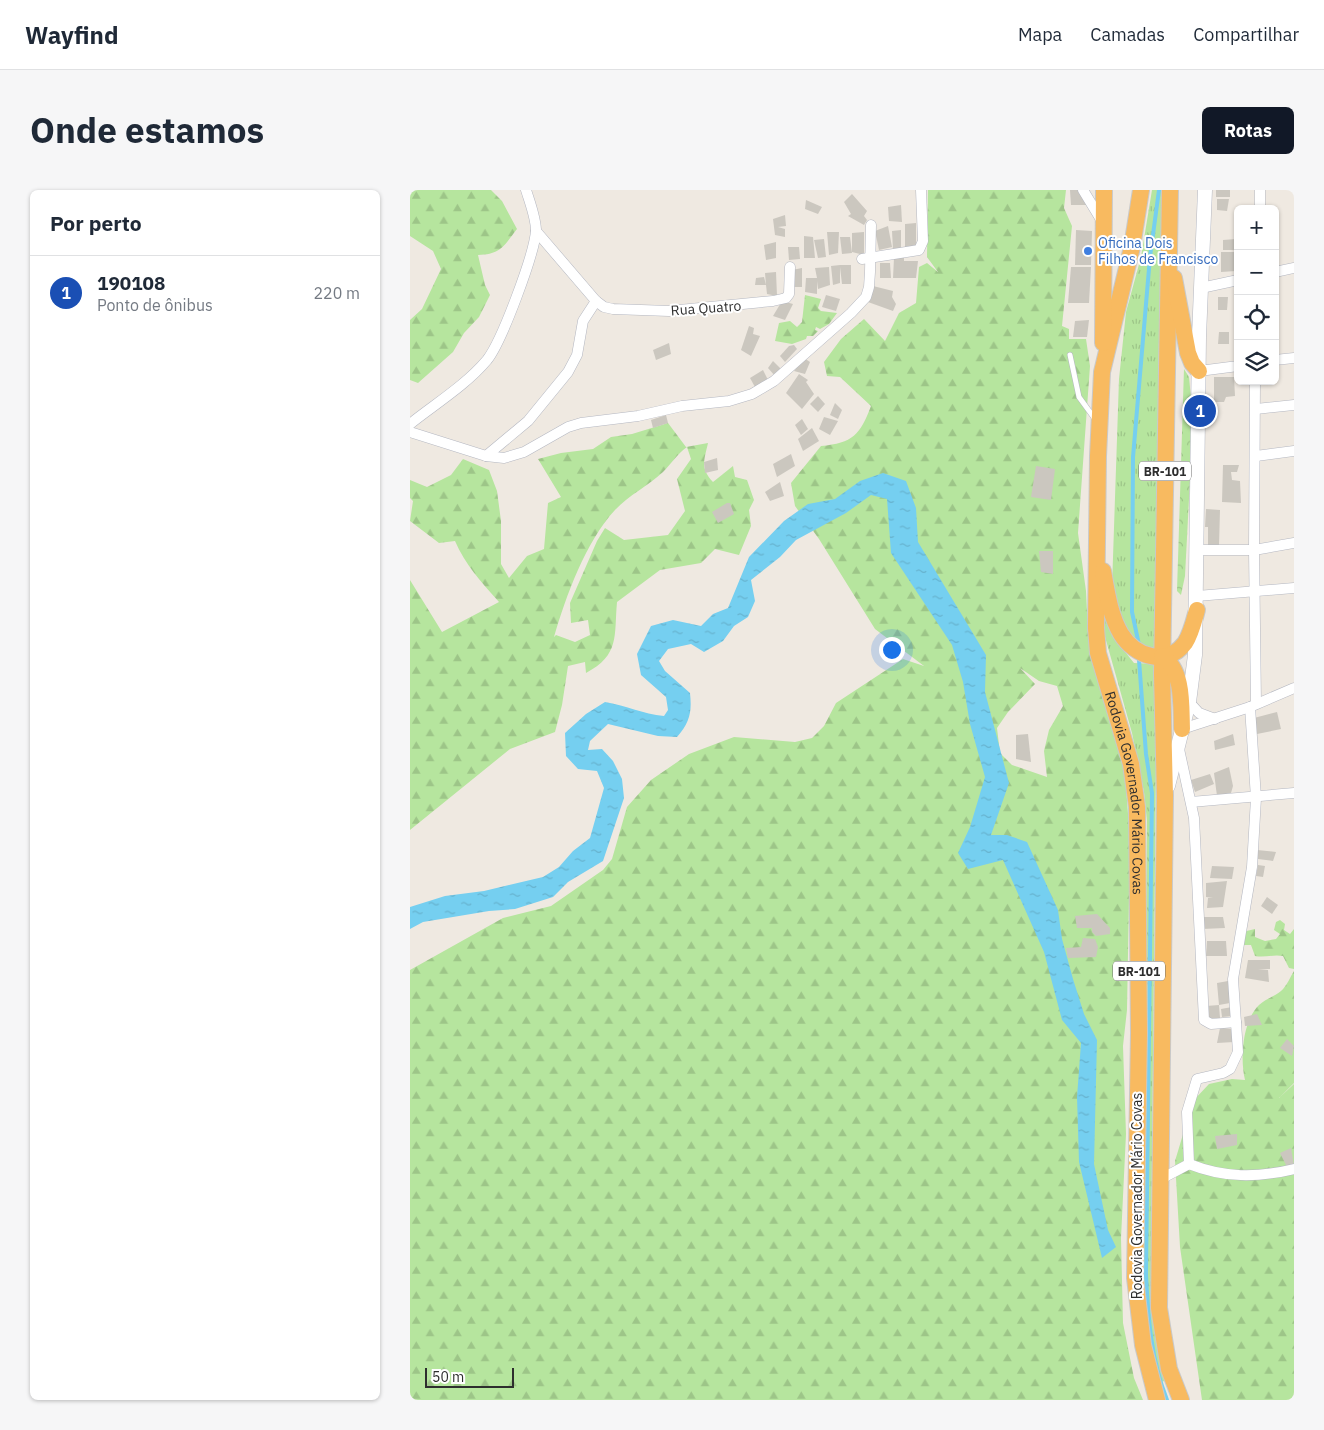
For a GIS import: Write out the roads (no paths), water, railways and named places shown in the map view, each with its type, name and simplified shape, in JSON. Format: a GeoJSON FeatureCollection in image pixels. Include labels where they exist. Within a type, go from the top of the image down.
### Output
{"type":"FeatureCollection","features":[{"type":"Feature","properties":{"kind":"highway"},"geometry":{"type":"LineString","coordinates":[[1102,372],[1104,190]]}},
{"type":"Feature","properties":{"kind":"highway","name":"Rodovia Governador Mário Covas"},"geometry":{"type":"LineString","coordinates":[[1141,190],[1132,247],[1102,372],[1096,628],[1098,652],[1131,764],[1137,807],[1139,1032],[1135,1278],[1143,1345],[1157,1400]]}},
{"type":"Feature","properties":{"kind":"highway","name":"Rodovia Governador Mário Covas"},"geometry":{"type":"LineString","coordinates":[[1170,190],[1162,656],[1165,796],[1159,1308],[1169,1369],[1181,1400]]}},
{"type":"Feature","properties":{"kind":"highway"},"geometry":{"type":"LineString","coordinates":[[1168,253],[1188,353],[1192,363],[1199,371]]}},
{"type":"Feature","properties":{"kind":"highway"},"geometry":{"type":"LineString","coordinates":[[1097,545],[1112,614],[1121,634],[1138,652],[1148,657],[1176,652],[1186,640],[1197,603]]}},
{"type":"Feature","properties":{"kind":"highway"},"geometry":{"type":"LineString","coordinates":[[1162,656],[1170,661],[1176,674],[1182,729]]}},
{"type":"Feature","properties":{"kind":"main road"},"geometry":{"type":"LineString","coordinates":[[1165,796],[1190,702],[1195,654],[1199,371],[1205,190]]}},
{"type":"Feature","properties":{"kind":"street"},"geometry":{"type":"LineString","coordinates":[[526,190],[536,231],[527,265],[501,336],[491,354],[471,376],[410,425],[486,456],[513,457],[538,446],[568,427],[581,423],[638,416],[682,406],[729,401],[752,394],[774,381],[866,297],[869,287],[867,259],[871,225]]}},
{"type":"Feature","properties":{"kind":"street"},"geometry":{"type":"LineString","coordinates":[[867,259],[919,250],[923,241],[921,190]]}},
{"type":"Feature","properties":{"kind":"street"},"geometry":{"type":"LineString","coordinates":[[1083,190],[1104,224]]}},
{"type":"Feature","properties":{"kind":"street"},"geometry":{"type":"LineString","coordinates":[[1089,202],[1098,198],[1104,190]]}},
{"type":"Feature","properties":{"kind":"street"},"geometry":{"type":"LineString","coordinates":[[1260,190],[1260,205]]}},
{"type":"Feature","properties":{"kind":"street","name":"Rua Quatro"},"geometry":{"type":"LineString","coordinates":[[536,231],[596,301],[604,307],[613,309],[669,311],[756,304],[786,298],[790,290],[790,267]]}},
{"type":"Feature","properties":{"kind":"street"},"geometry":{"type":"LineString","coordinates":[[1279,271],[1294,268]]}},
{"type":"Feature","properties":{"kind":"street"},"geometry":{"type":"LineString","coordinates":[[1201,288],[1234,281]]}},
{"type":"Feature","properties":{"kind":"street"},"geometry":{"type":"LineString","coordinates":[[486,456],[528,421],[568,372],[577,355],[583,322],[596,301]]}},
{"type":"Feature","properties":{"kind":"street"},"geometry":{"type":"LineString","coordinates":[[1279,360],[1294,358]]}},
{"type":"Feature","properties":{"kind":"street"},"geometry":{"type":"LineString","coordinates":[[1199,371],[1234,367]]}},
{"type":"Feature","properties":{"kind":"street"},"geometry":{"type":"LineString","coordinates":[[1189,1164],[1187,1112],[1191,1093],[1197,1079],[1230,1070],[1238,1052],[1233,979],[1252,867],[1256,798],[1253,705],[1256,385]]}},
{"type":"Feature","properties":{"kind":"street"},"geometry":{"type":"LineString","coordinates":[[1256,409],[1294,405]]}},
{"type":"Feature","properties":{"kind":"street"},"geometry":{"type":"LineString","coordinates":[[1256,456],[1294,451]]}},
{"type":"Feature","properties":{"kind":"street"},"geometry":{"type":"LineString","coordinates":[[1197,550],[1254,550],[1294,542]]}},
{"type":"Feature","properties":{"kind":"street"},"geometry":{"type":"LineString","coordinates":[[1197,603],[1254,591],[1294,588]]}},
{"type":"Feature","properties":{"kind":"street"},"geometry":{"type":"LineString","coordinates":[[1182,729],[1215,719],[1294,688]]}},
{"type":"Feature","properties":{"kind":"street"},"geometry":{"type":"LineString","coordinates":[[1190,702],[1199,713],[1215,719]]}},
{"type":"Feature","properties":{"kind":"street"},"geometry":{"type":"LineString","coordinates":[[1178,748],[1194,818],[1204,1020],[1211,1024],[1236,1022]]}},
{"type":"Feature","properties":{"kind":"street"},"geometry":{"type":"LineString","coordinates":[[1191,802],[1294,794]]}},
{"type":"Feature","properties":{"kind":"street"},"geometry":{"type":"LineString","coordinates":[[1159,1180],[1189,1164]]}},
{"type":"Feature","properties":{"kind":"street"},"geometry":{"type":"LineString","coordinates":[[1189,1164],[1208,1172],[1231,1175],[1274,1174],[1294,1169]]}},
{"type":"Feature","properties":{"kind":"lane"},"geometry":{"type":"LineString","coordinates":[[1070,355],[1079,397],[1100,426]]}},
{"type":"Feature","properties":{"kind":"water"},"geometry":{"type":"Polygon","coordinates":[[[883,473],[906,481],[916,508],[918,542],[986,655],[985,692],[1009,783],[991,835],[1007,835],[1027,842],[1058,910],[1062,939],[1073,979],[1084,1014],[1097,1040],[1094,1164],[1108,1230],[1116,1247],[1102,1258],[1079,1162],[1077,1097],[1081,1043],[1062,1020],[1044,952],[1003,860],[968,869],[958,853],[970,827],[985,777],[970,724],[963,682],[952,645],[891,553],[887,499],[871,495],[846,513],[796,540],[780,557],[751,580],[755,601],[748,617],[734,626],[723,641],[704,652],[691,644],[668,649],[659,661],[665,671],[690,693],[691,706],[689,716],[677,737],[658,736],[608,724],[590,741],[588,750],[602,749],[613,761],[622,779],[624,798],[603,861],[568,882],[553,897],[515,909],[489,911],[423,922],[410,929],[410,907],[445,896],[484,891],[543,877],[559,867],[573,851],[590,838],[604,788],[597,771],[578,769],[566,756],[565,733],[586,714],[605,702],[664,716],[668,710],[666,697],[641,675],[637,654],[651,626],[673,620],[701,626],[713,614],[728,608],[749,557],[784,521],[808,504],[835,499],[860,481],[883,473]]]}},
{"type":"Feature","properties":{"kind":"waterway"},"geometry":{"type":"LineString","coordinates":[[1139,645],[1132,612],[1133,457],[1150,257],[1159,190]]}},
{"type":"Feature","properties":{"kind":"waterway"},"geometry":{"type":"LineString","coordinates":[[1139,660],[1146,754],[1152,793],[1146,1274],[1149,1322],[1154,1354],[1167,1400]]}},
{"type":"Feature","properties":{"kind":"place","name":"Oficina Dois Filhos de Francisco"},"geometry":{"type":"Point","coordinates":[1088,251]}},
{"type":"Feature","properties":{"kind":"place","name":"190108"},"geometry":{"type":"Point","coordinates":[1200,411]}}]}
